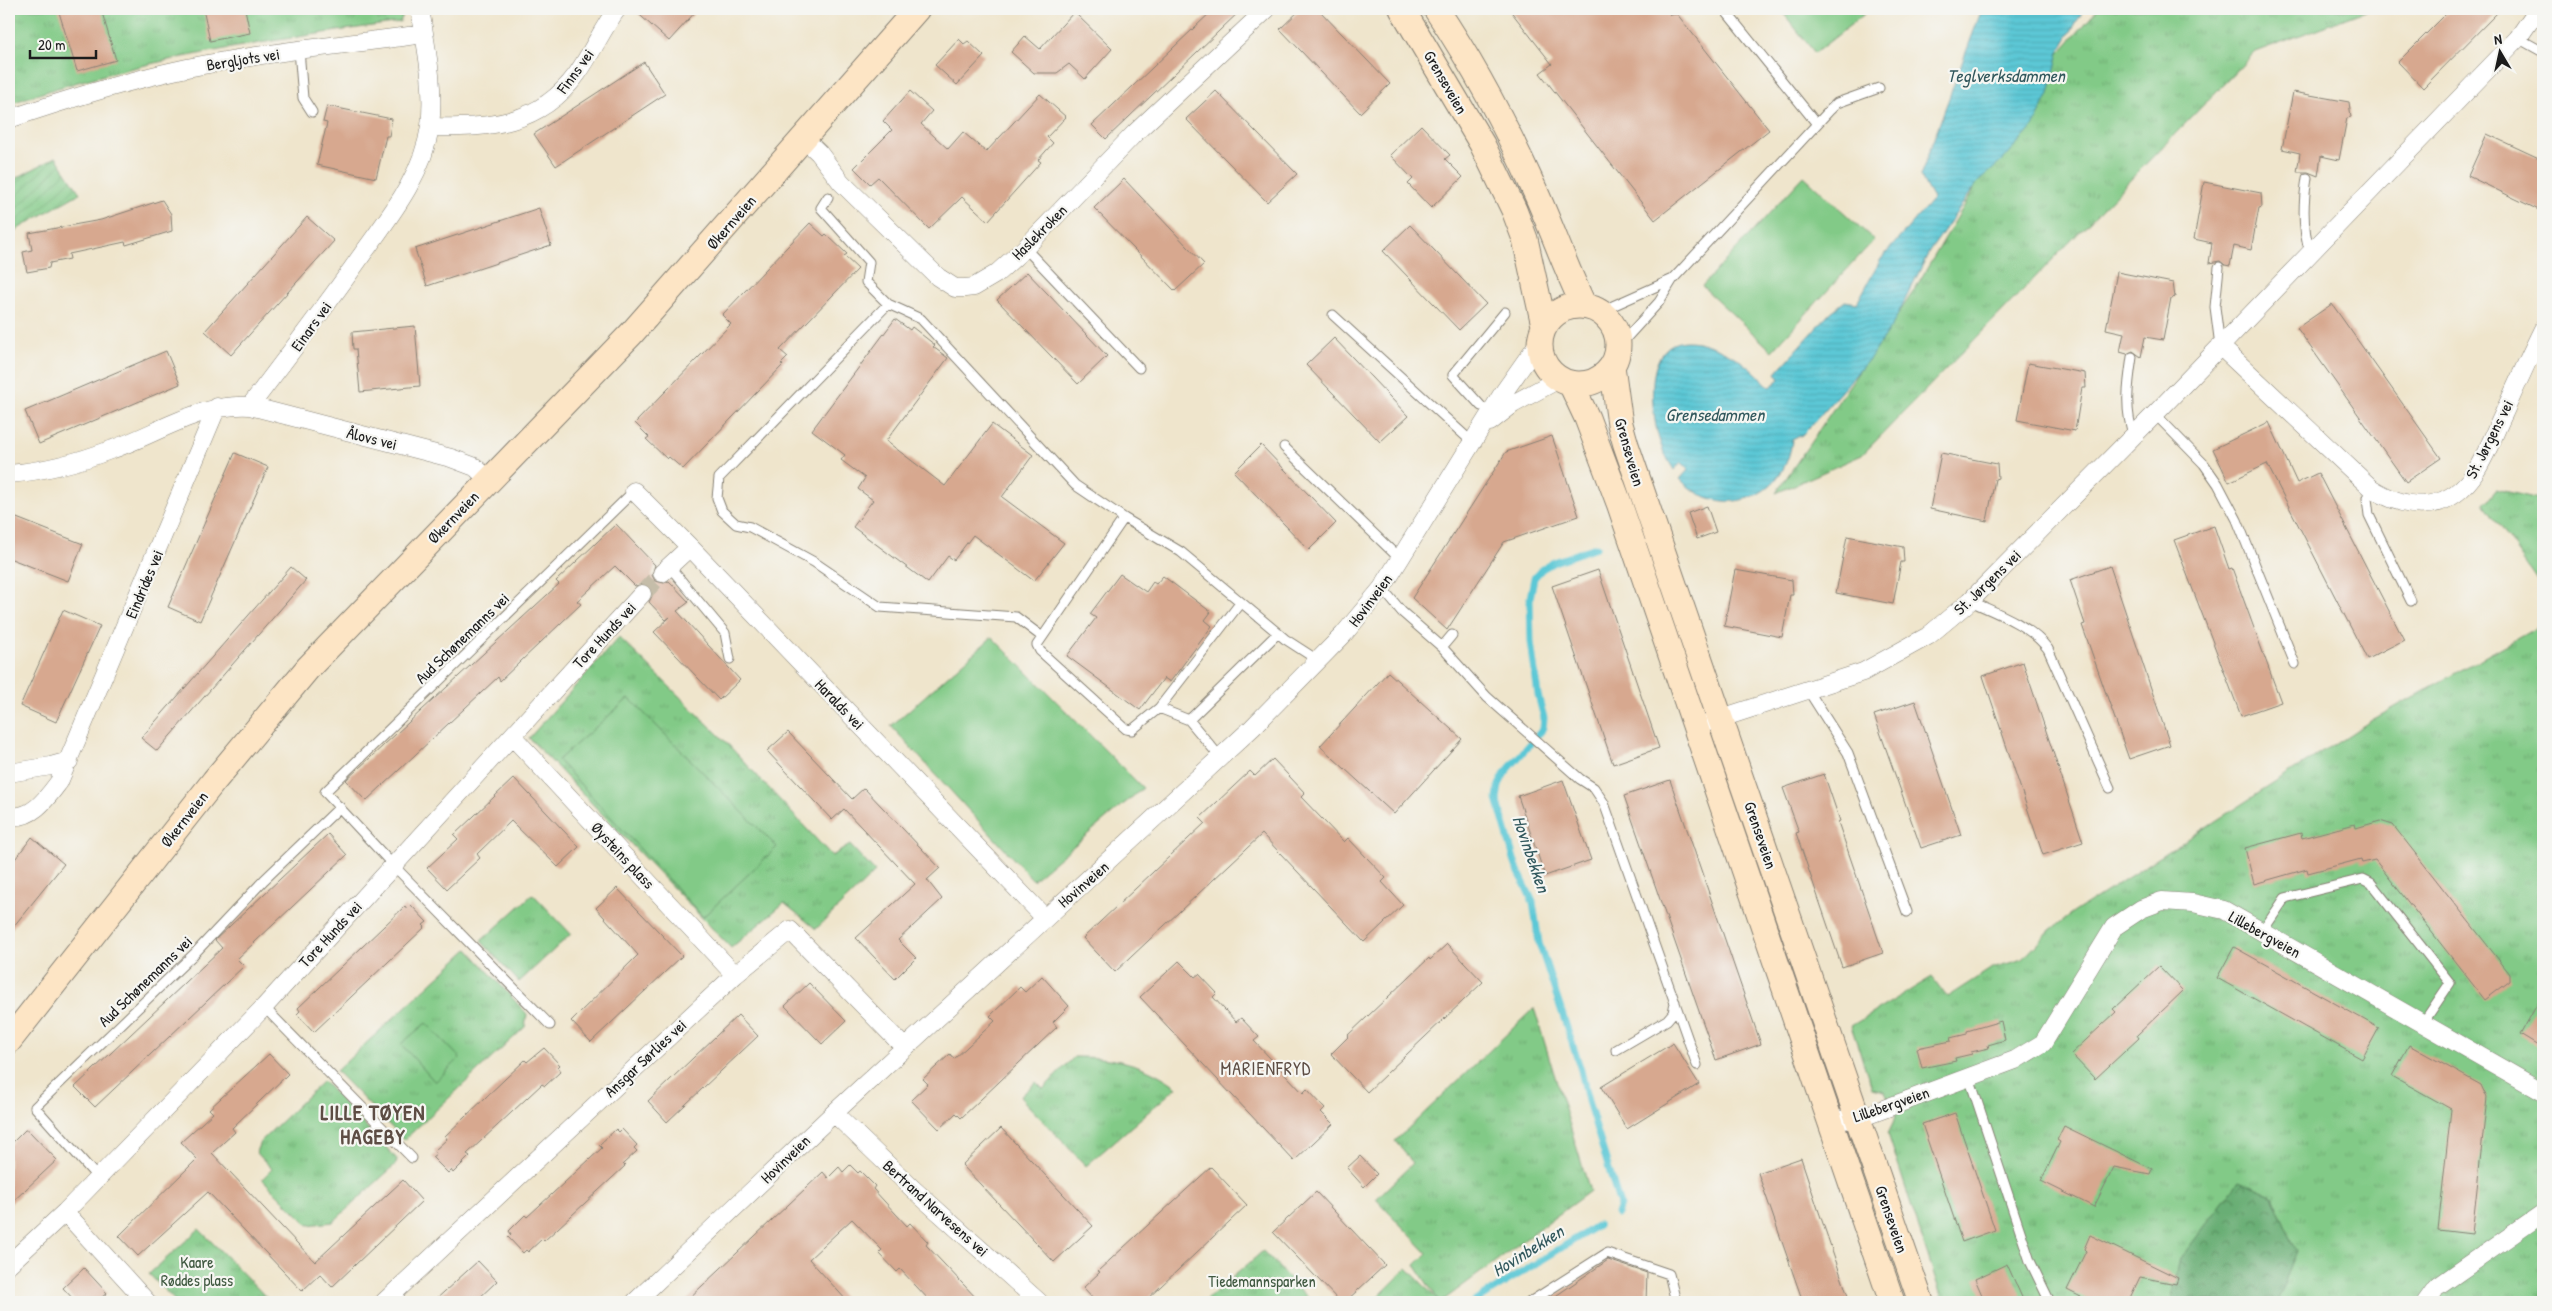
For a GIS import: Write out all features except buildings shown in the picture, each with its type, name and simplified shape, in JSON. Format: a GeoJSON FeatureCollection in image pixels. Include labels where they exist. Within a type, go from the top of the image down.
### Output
{"type":"FeatureCollection","features":[{"type":"Feature","properties":{"kind":"main road","name":"Økernveien"},"geometry":{"type":"LineString","coordinates":[[9,1040],[281,699],[315,661],[656,306],[917,9]]}},
{"type":"Feature","properties":{"kind":"main road","name":"Grenseveien"},"geometry":{"type":"LineString","coordinates":[[1402,9],[1482,144],[1514,210],[1525,239],[1541,334]]}},
{"type":"Feature","properties":{"kind":"main road","name":"Grenseveien"},"geometry":{"type":"LineString","coordinates":[[1437,13],[1500,117],[1536,192],[1565,265],[1592,309]]}},
{"type":"Feature","properties":{"kind":"main road"},"geometry":{"type":"LineString","coordinates":[[1572,306],[1592,309],[1614,327],[1615,357],[1594,381],[1583,384],[1565,382],[1544,364],[1541,334],[1560,310],[1572,306]]}},
{"type":"Feature","properties":{"kind":"main road","name":"Grenseveien"},"geometry":{"type":"LineString","coordinates":[[1615,357],[1620,424],[1626,445],[1921,1302]]}},
{"type":"Feature","properties":{"kind":"main road","name":"Grenseveien"},"geometry":{"type":"LineString","coordinates":[[1565,382],[1602,454],[1892,1302]]}},
{"type":"Feature","properties":{"kind":"street","name":"Einars vei"},"geometry":{"type":"LineString","coordinates":[[250,406],[299,343],[407,189],[420,163],[430,127],[432,88],[420,9]]}},
{"type":"Feature","properties":{"kind":"street","name":"Finns vei"},"geometry":{"type":"LineString","coordinates":[[430,127],[462,128],[506,123],[536,111],[553,100],[577,73],[617,9]]}},
{"type":"Feature","properties":{"kind":"street","name":"Haslekroken"},"geometry":{"type":"LineString","coordinates":[[803,138],[819,153],[841,182],[938,277],[955,288],[974,287],[984,282],[1025,248],[1135,133],[1268,9]]}},
{"type":"Feature","properties":{"kind":"street","name":"St. Jørgens vei"},"geometry":{"type":"LineString","coordinates":[[1695,727],[1839,681],[1887,660],[1928,636],[1970,601],[2134,436],[2518,38],[2538,9]]}},
{"type":"Feature","properties":{"kind":"street","name":"Bergljots vei"},"geometry":{"type":"LineString","coordinates":[[9,119],[98,89],[226,61],[424,34]]}},
{"type":"Feature","properties":{"kind":"street","name":"St. Jørgens vei"},"geometry":{"type":"LineString","coordinates":[[2220,346],[2371,488],[2392,501],[2418,506],[2444,499],[2464,485],[2477,469],[2543,329]]}},
{"type":"Feature","properties":{"kind":"street","name":"Hovinveien"},"geometry":{"type":"LineString","coordinates":[[635,1302],[834,1113],[1220,757],[1319,661],[1382,588],[1541,334]]}},
{"type":"Feature","properties":{"kind":"street","name":"Hovinveien"},"geometry":{"type":"LineString","coordinates":[[1484,427],[1513,404],[1565,382]]}},
{"type":"Feature","properties":{"kind":"street"},"geometry":{"type":"LineString","coordinates":[[9,474],[54,467],[113,449],[197,413],[217,407],[250,406]]}},
{"type":"Feature","properties":{"kind":"street","name":"Ålovs vei"},"geometry":{"type":"LineString","coordinates":[[250,406],[452,458],[475,467],[489,480]]}},
{"type":"Feature","properties":{"kind":"street","name":"Eindrides vei"},"geometry":{"type":"LineString","coordinates":[[9,816],[16,817],[30,814],[59,782],[217,407]]}},
{"type":"Feature","properties":{"kind":"street","name":"Haralds vei"},"geometry":{"type":"LineString","coordinates":[[634,491],[690,547],[1045,918]]}},
{"type":"Feature","properties":{"kind":"street"},"geometry":{"type":"LineString","coordinates":[[666,570],[690,547]]}},
{"type":"Feature","properties":{"kind":"street","name":"Tore Hunds vei"},"geometry":{"type":"LineString","coordinates":[[9,1264],[65,1212],[264,1007],[642,594]]}},
{"type":"Feature","properties":{"kind":"street","name":"Øysteins plass"},"geometry":{"type":"LineString","coordinates":[[512,736],[735,975]]}},
{"type":"Feature","properties":{"kind":"street"},"geometry":{"type":"LineString","coordinates":[[9,773],[69,761]]}},
{"type":"Feature","properties":{"kind":"street","name":"Lillebergveien"},"geometry":{"type":"LineString","coordinates":[[1828,1116],[1841,1120],[1857,1119],[2015,1060],[2043,1044],[2114,927],[2141,909],[2162,901],[2193,903],[2224,910],[2543,1092]]}},
{"type":"Feature","properties":{"kind":"street","name":"Ansgar Sørlies vei"},"geometry":{"type":"LineString","coordinates":[[384,1302],[735,975],[790,930],[905,1048]]}},
{"type":"Feature","properties":{"kind":"street","name":"Bertrand Narvesens vei"},"geometry":{"type":"LineString","coordinates":[[834,1113],[914,1189],[1040,1302]]}},
{"type":"Feature","properties":{"kind":"street"},"geometry":{"type":"LineString","coordinates":[[65,1212],[147,1302]]}},
{"type":"Feature","properties":{"kind":"street"},"geometry":{"type":"LineString","coordinates":[[2426,1302],[2436,1288],[2543,1213]]}},
{"type":"Feature","properties":{"kind":"lane"},"geometry":{"type":"LineString","coordinates":[[1724,9],[1817,124]]}},
{"type":"Feature","properties":{"kind":"lane"},"geometry":{"type":"LineString","coordinates":[[2518,38],[2543,52]]}},
{"type":"Feature","properties":{"kind":"lane"},"geometry":{"type":"LineString","coordinates":[[299,50],[303,98],[312,112]]}},
{"type":"Feature","properties":{"kind":"lane"},"geometry":{"type":"LineString","coordinates":[[1615,357],[1659,302],[1673,279],[1837,103],[1879,88]]}},
{"type":"Feature","properties":{"kind":"lane"},"geometry":{"type":"LineString","coordinates":[[2306,178],[2304,211],[2306,241],[2310,252]]}},
{"type":"Feature","properties":{"kind":"lane"},"geometry":{"type":"LineString","coordinates":[[828,197],[821,208],[869,262],[866,282],[888,304],[920,319],[1075,485],[1124,518],[1181,552],[1278,633],[1319,661]]}},
{"type":"Feature","properties":{"kind":"lane"},"geometry":{"type":"LineString","coordinates":[[1025,248],[1139,368]]}},
{"type":"Feature","properties":{"kind":"lane"},"geometry":{"type":"LineString","coordinates":[[2219,267],[2215,308],[2220,346]]}},
{"type":"Feature","properties":{"kind":"lane"},"geometry":{"type":"LineString","coordinates":[[1592,309],[1673,279]]}},
{"type":"Feature","properties":{"kind":"lane"},"geometry":{"type":"LineString","coordinates":[[888,304],[719,478],[717,498],[722,511],[736,524],[750,528],[814,562],[880,607],[1016,617],[1041,636]]}},
{"type":"Feature","properties":{"kind":"lane"},"geometry":{"type":"LineString","coordinates":[[1481,406],[1453,375],[1505,312]]}},
{"type":"Feature","properties":{"kind":"lane"},"geometry":{"type":"LineString","coordinates":[[1333,315],[1473,444]]}},
{"type":"Feature","properties":{"kind":"lane"},"geometry":{"type":"LineString","coordinates":[[2132,357],[2127,404],[2134,436]]}},
{"type":"Feature","properties":{"kind":"lane"},"geometry":{"type":"LineString","coordinates":[[2155,414],[2204,464],[2218,484],[2238,520],[2295,664]]}},
{"type":"Feature","properties":{"kind":"lane"},"geometry":{"type":"LineString","coordinates":[[1284,447],[1400,559]]}},
{"type":"Feature","properties":{"kind":"lane"},"geometry":{"type":"LineString","coordinates":[[2371,488],[2367,498],[2369,515],[2411,601]]}},
{"type":"Feature","properties":{"kind":"lane","name":"Aud Schønemanns vei"},"geometry":{"type":"LineString","coordinates":[[550,1025],[393,865],[326,792],[634,491]]}},
{"type":"Feature","properties":{"kind":"lane"},"geometry":{"type":"LineString","coordinates":[[1124,518],[1041,636],[1037,645],[1040,651],[1126,729],[1132,730],[1159,708],[1241,602]]}},
{"type":"Feature","properties":{"kind":"lane"},"geometry":{"type":"LineString","coordinates":[[666,570],[725,633],[730,659]]}},
{"type":"Feature","properties":{"kind":"lane"},"geometry":{"type":"LineString","coordinates":[[1382,588],[1402,612],[1442,647],[1488,697],[1543,747],[1594,788],[1604,803],[1697,1065]]}},
{"type":"Feature","properties":{"kind":"lane"},"geometry":{"type":"LineString","coordinates":[[1970,601],[2022,626],[2041,640],[2048,649],[2110,788]]}},
{"type":"Feature","properties":{"kind":"lane"},"geometry":{"type":"LineString","coordinates":[[1189,720],[1278,633]]}},
{"type":"Feature","properties":{"kind":"lane"},"geometry":{"type":"LineString","coordinates":[[1442,647],[1452,635]]}},
{"type":"Feature","properties":{"kind":"lane"},"geometry":{"type":"LineString","coordinates":[[1808,690],[1848,753],[1907,912]]}},
{"type":"Feature","properties":{"kind":"lane"},"geometry":{"type":"LineString","coordinates":[[1159,708],[1189,720],[1220,757]]}},
{"type":"Feature","properties":{"kind":"lane","name":"Aud Schønemanns vei"},"geometry":{"type":"LineString","coordinates":[[98,1178],[35,1107],[194,954],[264,880],[340,807]]}},
{"type":"Feature","properties":{"kind":"lane"},"geometry":{"type":"LineString","coordinates":[[2262,932],[2285,898],[2363,880],[2371,883],[2450,984],[2423,1023]]}},
{"type":"Feature","properties":{"kind":"lane"},"geometry":{"type":"LineString","coordinates":[[1616,1050],[1666,1020],[1673,1013],[1675,1002]]}},
{"type":"Feature","properties":{"kind":"lane"},"geometry":{"type":"LineString","coordinates":[[264,1007],[412,1158]]}},
{"type":"Feature","properties":{"kind":"lane"},"geometry":{"type":"LineString","coordinates":[[1969,1077],[2030,1261],[2050,1302]]}},
{"type":"Feature","properties":{"kind":"lane"},"geometry":{"type":"LineString","coordinates":[[1530,1302],[1606,1253],[1669,1274],[1676,1302]]}},
{"type":"Feature","properties":{"kind":"green space"},"geometry":{"type":"Polygon","coordinates":[[[9,9],[402,9],[403,15],[400,22],[252,44],[153,63],[57,88],[9,104],[9,9]]]}},
{"type":"Feature","properties":{"kind":"green space"},"geometry":{"type":"Polygon","coordinates":[[[1780,9],[1864,9],[1867,12],[1815,53],[1780,9]]]}},
{"type":"Feature","properties":{"kind":"green space"},"geometry":{"type":"Polygon","coordinates":[[[2098,9],[2370,9],[2255,52],[1862,455],[1776,493],[1913,292],[1973,191],[2004,116],[2098,9]]]}},
{"type":"Feature","properties":{"kind":"green space"},"geometry":{"type":"Polygon","coordinates":[[[56,157],[80,193],[9,234],[9,182],[56,157]]]}},
{"type":"Feature","properties":{"kind":"green space"},"geometry":{"type":"Polygon","coordinates":[[[1804,176],[1874,240],[1772,351],[1702,286],[1804,176]]]}},
{"type":"Feature","properties":{"kind":"green space"},"geometry":{"type":"Polygon","coordinates":[[[2496,489],[2543,500],[2543,589],[2484,504],[2496,489]]]}},
{"type":"Feature","properties":{"kind":"green space"},"geometry":{"type":"Polygon","coordinates":[[[2543,624],[2543,1302],[1943,1302],[1888,1134],[1896,1117],[1885,1091],[1872,1088],[1851,1026],[1932,977],[1947,997],[1992,968],[2023,959],[2050,930],[2073,913],[2372,720],[2543,624]]]}},
{"type":"Feature","properties":{"kind":"green space"},"geometry":{"type":"Polygon","coordinates":[[[619,637],[723,739],[832,856],[850,845],[875,872],[816,929],[784,903],[731,948],[529,738],[619,637]]]}},
{"type":"Feature","properties":{"kind":"green space"},"geometry":{"type":"Polygon","coordinates":[[[992,637],[1143,788],[1033,880],[891,726],[992,637]]]}},
{"type":"Feature","properties":{"kind":"green space"},"geometry":{"type":"Polygon","coordinates":[[[629,698],[777,847],[703,917],[558,760],[629,698]]]}},
{"type":"Feature","properties":{"kind":"green space"},"geometry":{"type":"Polygon","coordinates":[[[533,894],[571,934],[519,982],[481,941],[533,894]]]}},
{"type":"Feature","properties":{"kind":"green space"},"geometry":{"type":"Polygon","coordinates":[[[468,949],[527,1014],[525,1027],[404,1140],[336,1071],[468,949]]]}},
{"type":"Feature","properties":{"kind":"green space"},"geometry":{"type":"Polygon","coordinates":[[[1534,1008],[1590,1191],[1441,1302],[1373,1302],[1407,1268],[1438,1300],[1415,1265],[1427,1253],[1376,1199],[1413,1163],[1395,1141],[1534,1008]]]}},
{"type":"Feature","properties":{"kind":"green space"},"geometry":{"type":"Polygon","coordinates":[[[426,1023],[460,1058],[435,1082],[401,1044],[426,1023]]]}},
{"type":"Feature","properties":{"kind":"green space"},"geometry":{"type":"Polygon","coordinates":[[[1074,1057],[1102,1058],[1128,1063],[1153,1072],[1177,1087],[1086,1166],[1020,1097],[1036,1082],[1043,1089],[1074,1057]]]}},
{"type":"Feature","properties":{"kind":"green space"},"geometry":{"type":"Polygon","coordinates":[[[323,1081],[397,1159],[396,1164],[333,1222],[308,1225],[262,1179],[272,1169],[256,1152],[260,1142],[323,1081]]]}},
{"type":"Feature","properties":{"kind":"green space"},"geometry":{"type":"Polygon","coordinates":[[[2239,1181],[2272,1195],[2297,1252],[2276,1302],[2171,1302],[2180,1259],[2239,1181]]]}},
{"type":"Feature","properties":{"kind":"green space","name":"Kaare Røddes plass"},"geometry":{"type":"Polygon","coordinates":[[[199,1229],[271,1302],[176,1302],[149,1274],[199,1229]]]}},
{"type":"Feature","properties":{"kind":"green space","name":"Tiedemannsparken"},"geometry":{"type":"Polygon","coordinates":[[[1263,1251],[1312,1302],[1204,1302],[1263,1251]]]}},
{"type":"Feature","properties":{"kind":"water"},"geometry":{"type":"Polygon","coordinates":[[[1982,9],[2084,9],[2059,52],[2049,94],[2033,127],[2002,161],[1978,182],[1929,252],[1893,324],[1870,358],[1810,427],[1802,435],[1792,440],[1787,460],[1778,477],[1765,490],[1749,498],[1732,501],[1714,499],[1696,492],[1680,479],[1689,469],[1681,462],[1674,470],[1663,451],[1659,439],[1653,409],[1654,375],[1658,360],[1667,348],[1679,342],[1697,342],[1737,358],[1751,368],[1770,387],[1780,379],[1776,373],[1830,313],[1845,301],[1857,303],[1881,259],[1933,199],[1920,176],[1982,9]]]}},
{"type":"Feature","properties":{"kind":"waterway","name":"Hovinbekken"},"geometry":{"type":"LineString","coordinates":[[1596,547],[1554,562],[1542,569],[1534,578],[1530,598],[1531,642],[1538,695],[1544,718],[1543,729],[1505,773],[1499,785],[1497,799],[1516,866],[1533,902],[1539,943],[1581,1070],[1588,1101],[1620,1205],[1617,1214]]}},
{"type":"Feature","properties":{"kind":"waterway","name":"Hovinbekken"},"geometry":{"type":"LineString","coordinates":[[1474,1302],[1598,1225]]}},
{"type":"Feature","properties":{"kind":"tunnel"},"geometry":{"type":"LineString","coordinates":[[642,594],[662,573]]}},
{"type":"Feature","properties":{"kind":"district","name":"MARIENFRYD"},"geometry":{"type":"Point","coordinates":[1266,1069]}},
{"type":"Feature","properties":{"kind":"district","name":"LILLE TØYEN HAGEBY"},"geometry":{"type":"Point","coordinates":[373,1125]}},
{"type":"Feature","properties":{"kind":"water label","name":"Teglverksdammen"},"geometry":{"type":"Point","coordinates":[2006,76]}},
{"type":"Feature","properties":{"kind":"water label","name":"Grensedammen"},"geometry":{"type":"Point","coordinates":[1715,415]}}]}
